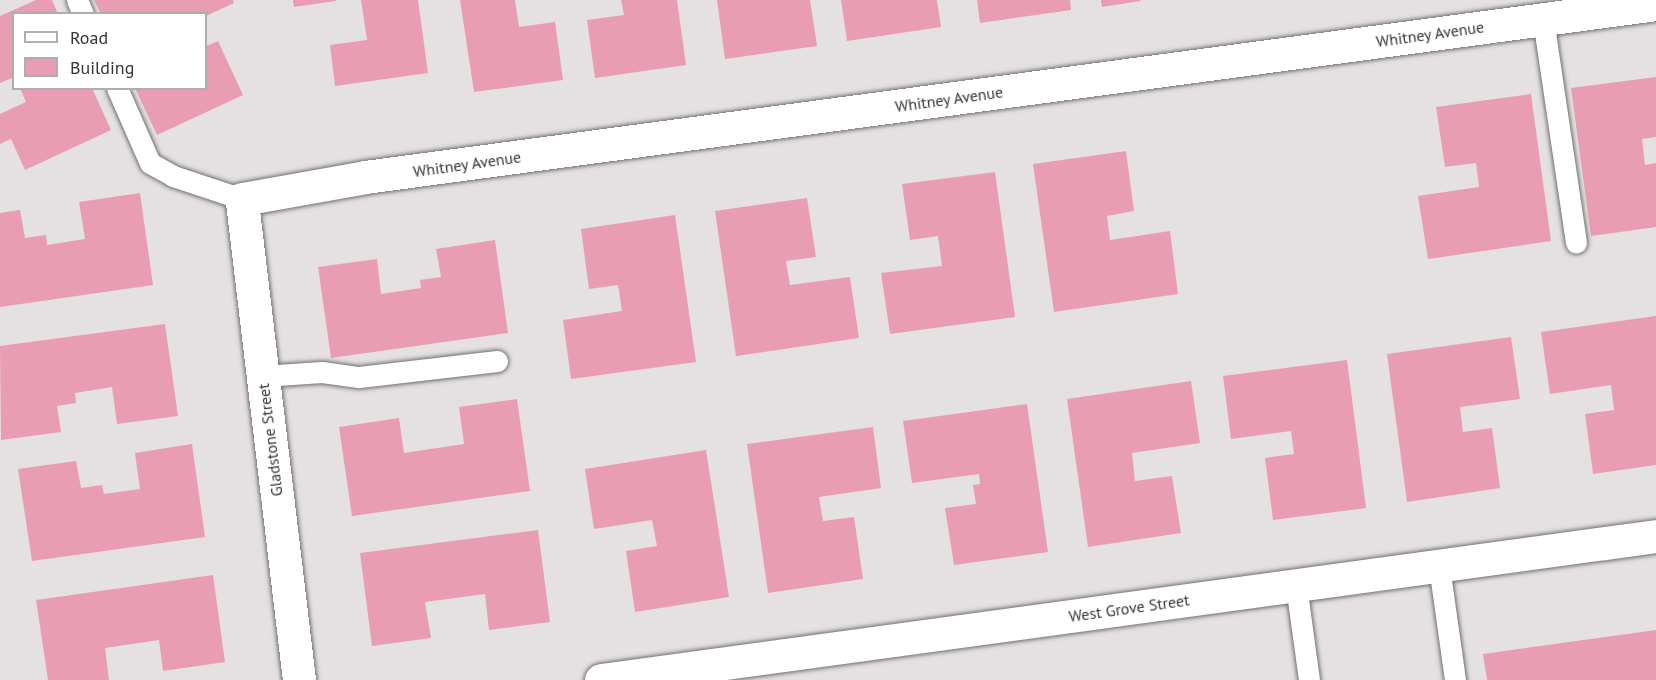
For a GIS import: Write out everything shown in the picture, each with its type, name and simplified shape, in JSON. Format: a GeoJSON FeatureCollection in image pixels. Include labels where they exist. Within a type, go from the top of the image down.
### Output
{"type":"FeatureCollection","features":[{"type":"Feature","properties":{"kind":"street","name":"Whitney Avenue"},"geometry":{"type":"LineString","coordinates":[[242,199],[365,177],[1656,4]]}},
{"type":"Feature","properties":{"kind":"street","name":"Gladstone Street"},"geometry":{"type":"LineString","coordinates":[[242,199],[299,680]]}},
{"type":"Feature","properties":{"kind":"street","name":"West Grove Street"},"geometry":{"type":"LineString","coordinates":[[601,680],[1656,536]]}},
{"type":"Feature","properties":{"kind":"lane"},"geometry":{"type":"LineString","coordinates":[[1543,19],[1576,243]]}},
{"type":"Feature","properties":{"kind":"lane"},"geometry":{"type":"LineString","coordinates":[[118,90],[150,163],[173,176],[242,199]]}},
{"type":"Feature","properties":{"kind":"lane"},"geometry":{"type":"LineString","coordinates":[[262,376],[322,372],[359,377],[496,362]]}},
{"type":"Feature","properties":{"kind":"lane"},"geometry":{"type":"LineString","coordinates":[[1439,566],[1455,680]]}},
{"type":"Feature","properties":{"kind":"lane"},"geometry":{"type":"LineString","coordinates":[[1296,585],[1309,680]]}},
{"type":"Feature","properties":{"kind":"building"},"geometry":{"type":"Polygon","coordinates":[[[36,0],[52,0],[57,12],[12,12],[12,78],[0,83],[0,16],[36,0]]]}},
{"type":"Feature","properties":{"kind":"building"},"geometry":{"type":"Polygon","coordinates":[[[94,0],[233,0],[234,3],[207,16],[207,12],[100,12],[94,0]]]}},
{"type":"Feature","properties":{"kind":"building"},"geometry":{"type":"Polygon","coordinates":[[[293,0],[336,0],[336,1],[294,7],[293,0]]]}},
{"type":"Feature","properties":{"kind":"building"},"geometry":{"type":"Polygon","coordinates":[[[361,0],[418,0],[428,73],[335,86],[330,45],[367,40],[361,0]]]}},
{"type":"Feature","properties":{"kind":"building"},"geometry":{"type":"Polygon","coordinates":[[[460,0],[515,0],[519,27],[555,22],[563,80],[474,92],[460,0]]]}},
{"type":"Feature","properties":{"kind":"building"},"geometry":{"type":"Polygon","coordinates":[[[621,0],[677,0],[686,65],[595,78],[587,20],[624,15],[621,0]]]}},
{"type":"Feature","properties":{"kind":"building"},"geometry":{"type":"Polygon","coordinates":[[[717,0],[810,0],[817,46],[725,59],[717,0]]]}},
{"type":"Feature","properties":{"kind":"building"},"geometry":{"type":"Polygon","coordinates":[[[841,0],[937,0],[941,27],[847,41],[841,0]]]}},
{"type":"Feature","properties":{"kind":"building"},"geometry":{"type":"Polygon","coordinates":[[[977,0],[1070,0],[1071,10],[980,23],[977,0]]]}},
{"type":"Feature","properties":{"kind":"building"},"geometry":{"type":"Polygon","coordinates":[[[1101,0],[1140,0],[1140,1],[1102,7],[1101,0]]]}},
{"type":"Feature","properties":{"kind":"building"},"geometry":{"type":"Polygon","coordinates":[[[218,41],[243,95],[157,135],[136,90],[207,90],[207,46],[218,41]]]}},
{"type":"Feature","properties":{"kind":"building"},"geometry":{"type":"Polygon","coordinates":[[[1656,77],[1656,137],[1642,139],[1645,165],[1656,163],[1656,227],[1591,236],[1571,88],[1656,77]]]}},
{"type":"Feature","properties":{"kind":"building"},"geometry":{"type":"Polygon","coordinates":[[[21,90],[93,90],[111,130],[25,170],[11,139],[0,144],[0,114],[26,102],[21,90]]]}},
{"type":"Feature","properties":{"kind":"building"},"geometry":{"type":"Polygon","coordinates":[[[1531,94],[1551,241],[1428,259],[1418,196],[1479,187],[1476,163],[1445,167],[1436,107],[1531,94]]]}},
{"type":"Feature","properties":{"kind":"building"},"geometry":{"type":"Polygon","coordinates":[[[1126,151],[1134,211],[1107,216],[1110,240],[1170,231],[1178,294],[1054,312],[1033,164],[1126,151]]]}},
{"type":"Feature","properties":{"kind":"building"},"geometry":{"type":"Polygon","coordinates":[[[995,172],[1015,317],[890,334],[881,273],[942,266],[938,236],[910,240],[902,184],[995,172]]]}},
{"type":"Feature","properties":{"kind":"building"},"geometry":{"type":"Polygon","coordinates":[[[140,193],[153,285],[0,307],[0,213],[20,210],[25,238],[46,235],[47,245],[85,239],[79,202],[140,193]]]}},
{"type":"Feature","properties":{"kind":"building"},"geometry":{"type":"Polygon","coordinates":[[[807,198],[816,257],[786,261],[790,285],[850,277],[859,338],[736,356],[715,211],[807,198]]]}},
{"type":"Feature","properties":{"kind":"building"},"geometry":{"type":"Polygon","coordinates":[[[675,215],[696,362],[571,379],[563,320],[622,311],[618,285],[589,289],[581,229],[675,215]]]}},
{"type":"Feature","properties":{"kind":"building"},"geometry":{"type":"Polygon","coordinates":[[[495,240],[508,333],[331,358],[318,267],[377,259],[381,294],[421,288],[420,280],[441,277],[436,249],[495,240]]]}},
{"type":"Feature","properties":{"kind":"building"},"geometry":{"type":"Polygon","coordinates":[[[1656,316],[1656,465],[1593,474],[1585,414],[1614,410],[1611,385],[1550,394],[1541,332],[1656,316]]]}},
{"type":"Feature","properties":{"kind":"building"},"geometry":{"type":"Polygon","coordinates":[[[165,324],[178,416],[117,424],[112,387],[75,393],[76,403],[57,406],[61,432],[1,440],[0,346],[165,324]]]}},
{"type":"Feature","properties":{"kind":"building"},"geometry":{"type":"Polygon","coordinates":[[[1511,337],[1520,399],[1460,407],[1463,432],[1492,428],[1500,488],[1407,502],[1387,354],[1511,337]]]}},
{"type":"Feature","properties":{"kind":"building"},"geometry":{"type":"Polygon","coordinates":[[[1347,360],[1366,508],[1273,520],[1265,458],[1294,454],[1291,431],[1231,439],[1223,376],[1347,360]]]}},
{"type":"Feature","properties":{"kind":"building"},"geometry":{"type":"Polygon","coordinates":[[[1191,381],[1200,443],[1132,453],[1135,481],[1172,476],[1181,533],[1088,547],[1067,399],[1191,381]]]}},
{"type":"Feature","properties":{"kind":"building"},"geometry":{"type":"Polygon","coordinates":[[[517,399],[530,491],[352,516],[339,427],[399,418],[404,453],[464,444],[459,407],[517,399]]]}},
{"type":"Feature","properties":{"kind":"building"},"geometry":{"type":"Polygon","coordinates":[[[1027,404],[1048,552],[954,565],[945,508],[976,504],[973,485],[980,484],[979,474],[912,483],[903,421],[1027,404]]]}},
{"type":"Feature","properties":{"kind":"building"},"geometry":{"type":"Polygon","coordinates":[[[873,427],[881,488],[819,497],[823,521],[854,517],[863,579],[768,593],[747,444],[873,427]]]}},
{"type":"Feature","properties":{"kind":"building"},"geometry":{"type":"Polygon","coordinates":[[[192,444],[205,537],[32,561],[18,469],[76,461],[81,488],[102,485],[104,494],[140,489],[135,453],[192,444]]]}},
{"type":"Feature","properties":{"kind":"building"},"geometry":{"type":"Polygon","coordinates":[[[706,450],[729,597],[635,612],[626,551],[657,546],[652,520],[594,529],[585,469],[706,450]]]}},
{"type":"Feature","properties":{"kind":"building"},"geometry":{"type":"Polygon","coordinates":[[[538,530],[550,622],[489,630],[485,594],[425,602],[431,638],[372,646],[360,553],[538,530]]]}},
{"type":"Feature","properties":{"kind":"building"},"geometry":{"type":"Polygon","coordinates":[[[213,575],[225,662],[163,671],[159,640],[105,648],[109,680],[48,680],[36,600],[213,575]]]}},
{"type":"Feature","properties":{"kind":"building"},"geometry":{"type":"Polygon","coordinates":[[[1656,630],[1656,680],[1487,680],[1483,654],[1656,630]]]}}]}
